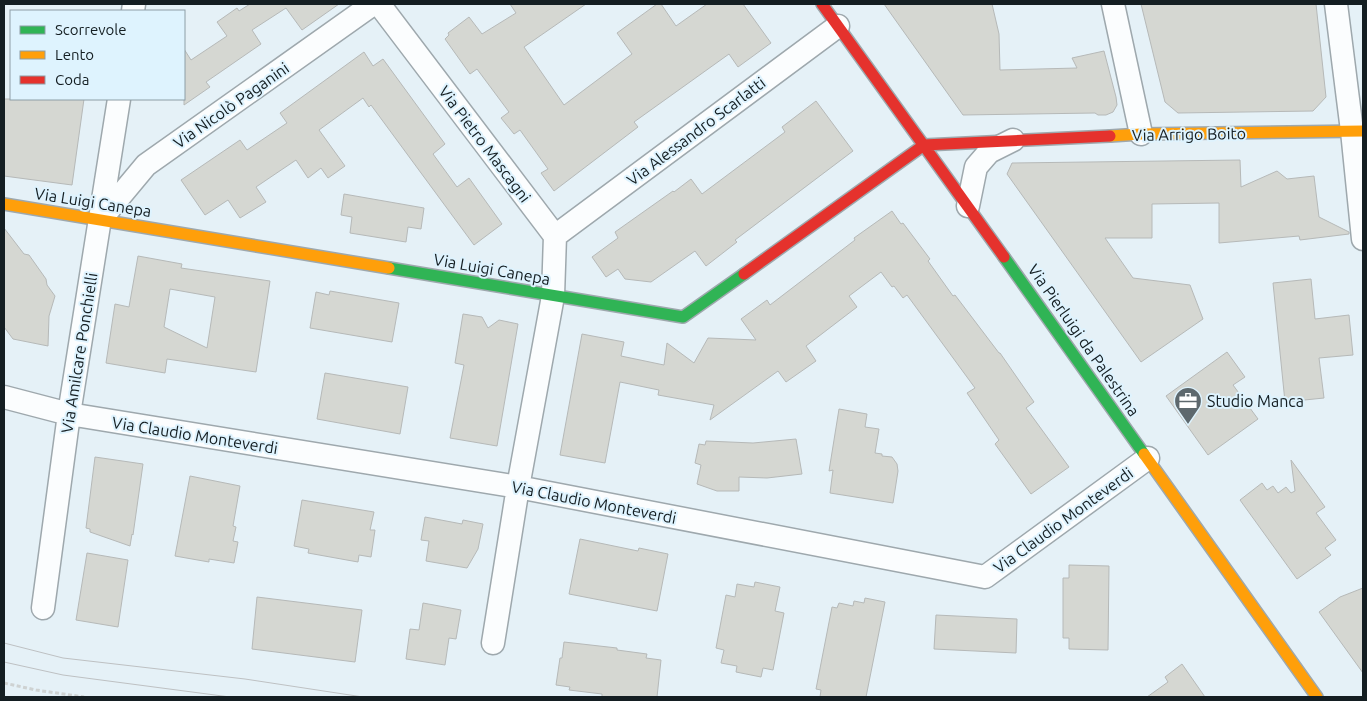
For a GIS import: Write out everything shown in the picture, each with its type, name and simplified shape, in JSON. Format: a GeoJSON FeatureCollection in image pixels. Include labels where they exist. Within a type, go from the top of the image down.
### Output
{"type":"FeatureCollection","features":[{"type":"Feature","properties":{"kind":"street","name":"Via Nicolò Paganini"},"geometry":{"type":"LineString","coordinates":[[101,220],[146,165],[373,4]]}},
{"type":"Feature","properties":{"kind":"street","name":"Via Pietro Mascagni"},"geometry":{"type":"LineString","coordinates":[[379,4],[555,236]]}},
{"type":"Feature","properties":{"kind":"street","name":"Via Pierluigi da Palestrina"},"geometry":{"type":"LineString","coordinates":[[822,4],[1317,697]]}},
{"type":"Feature","properties":{"kind":"street"},"geometry":{"type":"LineString","coordinates":[[1113,4],[1141,134]]}},
{"type":"Feature","properties":{"kind":"street"},"geometry":{"type":"LineString","coordinates":[[1336,4],[1358,131],[1363,239]]}},
{"type":"Feature","properties":{"kind":"street","name":"Via Alessandro Scarlatti"},"geometry":{"type":"LineString","coordinates":[[555,236],[838,26]]}},
{"type":"Feature","properties":{"kind":"street","name":"Via Amilcare Ponchielli"},"geometry":{"type":"LineString","coordinates":[[42,608],[69,414],[119,100]]}},
{"type":"Feature","properties":{"kind":"street","name":"Via Arrigo Boito"},"geometry":{"type":"LineString","coordinates":[[924,145],[1141,134],[1358,131]]}},
{"type":"Feature","properties":{"kind":"street","name":"Via Arrigo Boito"},"geometry":{"type":"LineString","coordinates":[[968,206],[976,167],[989,152],[1014,140]]}},
{"type":"Feature","properties":{"kind":"street","name":"Via Luigi Canepa"},"geometry":{"type":"LineString","coordinates":[[4,204],[684,317],[924,145]]}},
{"type":"Feature","properties":{"kind":"street"},"geometry":{"type":"LineString","coordinates":[[494,643],[518,487],[553,296],[555,236]]}},
{"type":"Feature","properties":{"kind":"street","name":"Via Claudio Monteverdi"},"geometry":{"type":"LineString","coordinates":[[4,397],[69,414],[518,487],[985,577],[1148,458]]}},
{"type":"Feature","properties":{"kind":"path"},"geometry":{"type":"LineString","coordinates":[[4,683],[84,697]]}},
{"type":"Feature","properties":{"kind":"building"},"geometry":{"type":"Polygon","coordinates":[[[250,4],[339,4],[302,30],[286,8],[252,30],[261,44],[206,82],[210,87],[184,105],[185,51],[191,60],[227,36],[217,22],[237,8],[239,11],[250,4]]]}},
{"type":"Feature","properties":{"kind":"building"},"geometry":{"type":"Polygon","coordinates":[[[510,4],[586,4],[524,47],[564,105],[632,54],[617,33],[657,4],[661,4],[676,26],[707,4],[743,4],[771,43],[738,67],[729,54],[634,122],[638,127],[554,191],[541,173],[548,169],[520,130],[514,134],[501,118],[509,112],[477,69],[470,74],[445,39],[449,35],[448,33],[469,17],[482,34],[516,13],[510,4]]]}},
{"type":"Feature","properties":{"kind":"building"},"geometry":{"type":"Polygon","coordinates":[[[884,4],[992,4],[999,34],[1000,70],[1077,68],[1072,58],[1104,51],[1117,105],[1113,112],[1106,115],[1095,113],[963,115],[884,4]]]}},
{"type":"Feature","properties":{"kind":"building"},"geometry":{"type":"Polygon","coordinates":[[[1141,4],[1316,4],[1326,97],[1313,111],[1178,113],[1165,102],[1141,4]]]}},
{"type":"Feature","properties":{"kind":"building"},"geometry":{"type":"Polygon","coordinates":[[[364,52],[373,66],[383,59],[445,144],[433,154],[457,187],[469,178],[502,224],[474,245],[371,105],[369,107],[363,98],[319,130],[345,166],[328,178],[321,168],[308,178],[296,160],[256,187],[266,202],[240,218],[228,200],[205,215],[181,180],[240,140],[247,150],[287,123],[280,113],[364,52]]]}},
{"type":"Feature","properties":{"kind":"building"},"geometry":{"type":"Polygon","coordinates":[[[4,99],[84,100],[72,185],[4,176],[4,99]]]}},
{"type":"Feature","properties":{"kind":"building"},"geometry":{"type":"Polygon","coordinates":[[[816,101],[853,151],[735,240],[737,242],[706,266],[695,251],[651,282],[625,279],[618,269],[606,277],[592,257],[618,238],[615,232],[691,179],[702,194],[785,132],[782,127],[816,101]]]}},
{"type":"Feature","properties":{"kind":"building"},"geometry":{"type":"Polygon","coordinates":[[[1240,160],[1241,187],[1277,171],[1287,179],[1314,176],[1319,217],[1349,232],[1349,234],[1300,240],[1299,236],[1219,243],[1219,203],[1152,204],[1152,238],[1105,238],[1133,278],[1190,285],[1203,319],[1141,362],[1007,174],[1012,163],[1240,160]]]}},
{"type":"Feature","properties":{"kind":"building"},"geometry":{"type":"Polygon","coordinates":[[[344,194],[424,208],[421,229],[408,227],[406,242],[350,233],[352,217],[341,215],[344,194]]]}},
{"type":"Feature","properties":{"kind":"building"},"geometry":{"type":"Polygon","coordinates":[[[892,211],[930,259],[928,261],[953,296],[955,295],[1000,353],[1034,402],[1026,408],[1069,467],[1031,494],[995,444],[999,440],[967,393],[975,388],[907,295],[903,298],[881,272],[849,296],[857,307],[806,346],[816,361],[786,382],[778,371],[710,420],[714,405],[658,395],[659,390],[620,382],[605,463],[560,455],[582,334],[624,342],[621,356],[664,365],[667,343],[694,363],[708,338],[756,340],[741,319],[767,300],[770,305],[855,240],[854,238],[892,211]]]}},
{"type":"Feature","properties":{"kind":"building"},"geometry":{"type":"Polygon","coordinates":[[[4,228],[24,254],[29,255],[46,279],[47,285],[55,296],[49,316],[48,346],[13,339],[4,327],[4,228]]]}},
{"type":"Feature","properties":{"kind":"building"},"geometry":{"type":"Polygon","coordinates":[[[138,256],[182,264],[181,268],[270,281],[256,372],[167,359],[165,373],[106,363],[115,304],[129,307],[138,256]],[[170,289],[164,327],[207,348],[215,297],[170,289]]]}},
{"type":"Feature","properties":{"kind":"building"},"geometry":{"type":"Polygon","coordinates":[[[1311,279],[1315,319],[1349,315],[1353,355],[1319,358],[1324,398],[1285,402],[1273,283],[1311,279]]]}},
{"type":"Feature","properties":{"kind":"building"},"geometry":{"type":"Polygon","coordinates":[[[330,291],[399,303],[392,342],[310,328],[316,292],[329,295],[330,291]]]}},
{"type":"Feature","properties":{"kind":"building"},"geometry":{"type":"Polygon","coordinates":[[[463,314],[482,317],[488,328],[499,320],[518,324],[497,446],[450,438],[464,365],[455,363],[463,314]]]}},
{"type":"Feature","properties":{"kind":"building"},"geometry":{"type":"Polygon","coordinates":[[[1227,352],[1245,377],[1233,385],[1258,419],[1208,455],[1166,396],[1227,352]]]}},
{"type":"Feature","properties":{"kind":"building"},"geometry":{"type":"Polygon","coordinates":[[[325,373],[408,387],[400,434],[317,419],[325,373]]]}},
{"type":"Feature","properties":{"kind":"building"},"geometry":{"type":"Polygon","coordinates":[[[839,409],[867,414],[865,427],[879,429],[875,453],[892,457],[897,464],[898,471],[893,503],[830,493],[833,470],[829,471],[839,409]]]}},
{"type":"Feature","properties":{"kind":"building"},"geometry":{"type":"Polygon","coordinates":[[[796,439],[802,474],[767,478],[739,477],[739,491],[717,491],[697,484],[701,465],[695,463],[699,444],[705,445],[706,441],[753,443],[796,439]]]}},
{"type":"Feature","properties":{"kind":"building"},"geometry":{"type":"Polygon","coordinates":[[[95,457],[143,464],[130,546],[90,532],[90,529],[86,528],[95,457]]]}},
{"type":"Feature","properties":{"kind":"building"},"geometry":{"type":"Polygon","coordinates":[[[1291,460],[1325,507],[1316,513],[1336,540],[1325,548],[1331,555],[1297,579],[1240,500],[1262,483],[1267,490],[1273,486],[1278,493],[1286,487],[1291,493],[1295,491],[1291,460]]]}},
{"type":"Feature","properties":{"kind":"building"},"geometry":{"type":"Polygon","coordinates":[[[190,476],[240,486],[233,526],[236,527],[233,541],[238,542],[234,563],[209,559],[209,562],[175,556],[190,476]]]}},
{"type":"Feature","properties":{"kind":"building"},"geometry":{"type":"Polygon","coordinates":[[[302,500],[374,512],[370,530],[375,530],[371,557],[359,555],[358,562],[308,553],[309,549],[294,546],[302,500]]]}},
{"type":"Feature","properties":{"kind":"building"},"geometry":{"type":"Polygon","coordinates":[[[425,517],[462,524],[463,520],[483,524],[478,549],[467,568],[426,561],[429,541],[421,540],[425,517]]]}},
{"type":"Feature","properties":{"kind":"building"},"geometry":{"type":"Polygon","coordinates":[[[580,539],[638,551],[639,548],[668,554],[657,611],[569,594],[580,539]]]}},
{"type":"Feature","properties":{"kind":"building"},"geometry":{"type":"Polygon","coordinates":[[[87,553],[128,560],[118,627],[76,620],[87,553]]]}},
{"type":"Feature","properties":{"kind":"building"},"geometry":{"type":"Polygon","coordinates":[[[1069,565],[1109,566],[1108,650],[1069,649],[1069,638],[1063,638],[1063,578],[1069,578],[1069,565]]]}},
{"type":"Feature","properties":{"kind":"building"},"geometry":{"type":"Polygon","coordinates":[[[755,582],[780,587],[775,611],[784,613],[773,670],[763,668],[761,677],[736,672],[737,666],[721,663],[724,650],[716,648],[726,595],[735,597],[737,584],[754,587],[755,582]]]}},
{"type":"Feature","properties":{"kind":"building"},"geometry":{"type":"Polygon","coordinates":[[[1363,588],[1363,673],[1319,612],[1340,597],[1363,588]]]}},
{"type":"Feature","properties":{"kind":"building"},"geometry":{"type":"Polygon","coordinates":[[[257,597],[362,610],[355,662],[252,649],[257,597]]]}},
{"type":"Feature","properties":{"kind":"building"},"geometry":{"type":"Polygon","coordinates":[[[865,598],[885,602],[866,697],[820,697],[821,690],[816,689],[832,607],[837,608],[839,603],[853,606],[854,601],[864,603],[865,598]]]}},
{"type":"Feature","properties":{"kind":"building"},"geometry":{"type":"Polygon","coordinates":[[[423,603],[461,610],[456,639],[449,638],[445,665],[406,659],[410,629],[419,630],[423,603]]]}},
{"type":"Feature","properties":{"kind":"building"},"geometry":{"type":"Polygon","coordinates":[[[936,615],[1017,619],[1016,653],[934,649],[936,615]]]}},
{"type":"Feature","properties":{"kind":"building"},"geometry":{"type":"Polygon","coordinates":[[[564,642],[617,648],[617,650],[647,654],[646,658],[661,660],[657,697],[602,697],[602,694],[569,690],[570,687],[556,685],[564,642]]]}},
{"type":"Feature","properties":{"kind":"building"},"geometry":{"type":"Polygon","coordinates":[[[1182,664],[1205,697],[1147,697],[1168,682],[1165,677],[1182,664]]]}},
{"type":"Feature","properties":{"kind":"tram line"},"geometry":{"type":"LineString","coordinates":[[4,643],[63,658],[245,679],[363,697]]}},
{"type":"Feature","properties":{"kind":"tram line"},"geometry":{"type":"LineString","coordinates":[[4,662],[63,675],[230,697]]}},
{"type":"Feature","properties":{"kind":"traffic: fast"},"geometry":{"type":"LineString","coordinates":[[1004,257],[1144,454]]}},
{"type":"Feature","properties":{"kind":"traffic: fast"},"geometry":{"type":"LineString","coordinates":[[389,268],[683,317],[744,274]]}},
{"type":"Feature","properties":{"kind":"traffic: slow"},"geometry":{"type":"LineString","coordinates":[[1110,136],[1363,131]]}},
{"type":"Feature","properties":{"kind":"traffic: slow"},"geometry":{"type":"LineString","coordinates":[[4,204],[389,268]]}},
{"type":"Feature","properties":{"kind":"traffic: slow"},"geometry":{"type":"LineString","coordinates":[[1144,454],[1317,697]]}},
{"type":"Feature","properties":{"kind":"traffic: jam"},"geometry":{"type":"LineString","coordinates":[[822,4],[1004,257]]}},
{"type":"Feature","properties":{"kind":"traffic: jam"},"geometry":{"type":"LineString","coordinates":[[924,145],[1110,136]]}},
{"type":"Feature","properties":{"kind":"traffic: jam"},"geometry":{"type":"LineString","coordinates":[[744,274],[924,145]]}},
{"type":"Feature","properties":{"kind":"place","name":"Studio Manca"},"geometry":{"type":"Point","coordinates":[1188,425]}}]}
